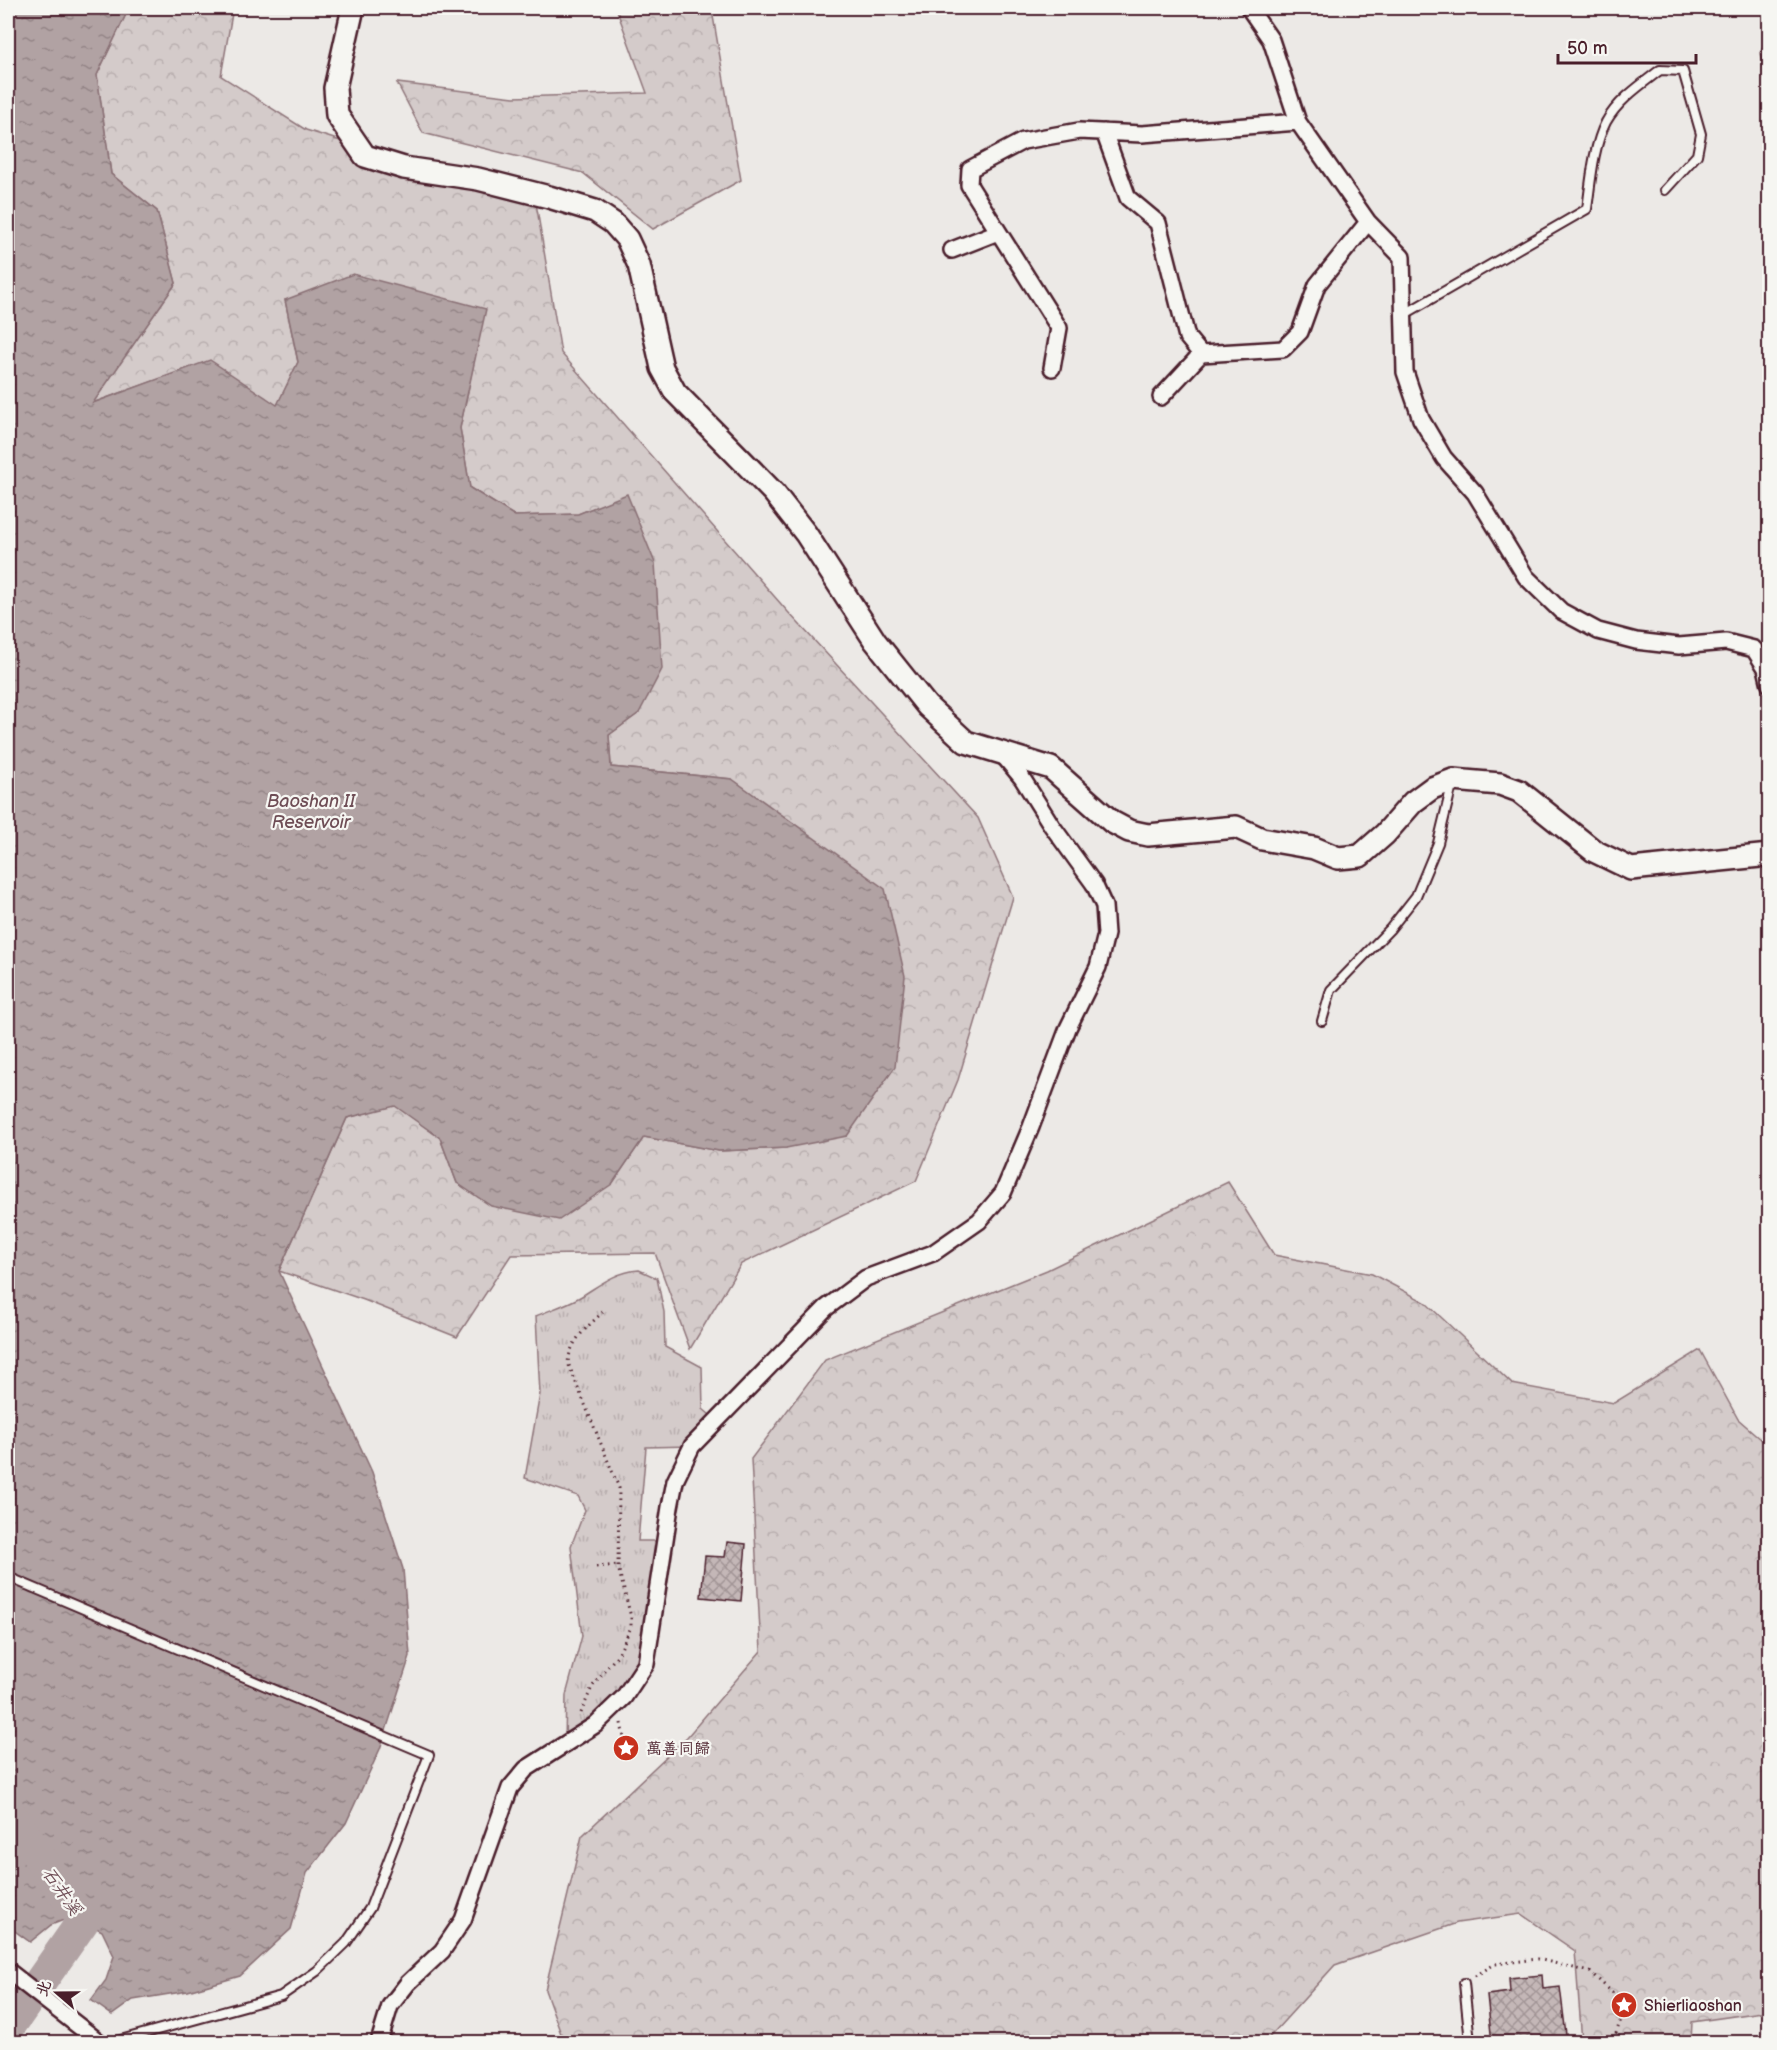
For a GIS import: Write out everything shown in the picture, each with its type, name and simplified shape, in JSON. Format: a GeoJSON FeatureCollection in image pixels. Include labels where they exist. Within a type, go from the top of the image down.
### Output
{"type":"FeatureCollection","features":[{"type":"Feature","properties":{"kind":"street"},"geometry":{"type":"LineString","coordinates":[[353,8],[335,88],[337,115],[365,156],[404,168],[478,179],[549,197],[595,211],[614,223],[627,239],[639,266],[662,368],[675,392],[774,493],[806,534],[875,641],[927,706],[966,742],[1051,768],[1112,822],[1129,831],[1148,835],[1236,827],[1262,839],[1314,848],[1338,858],[1360,855],[1385,834],[1413,802],[1432,788],[1453,780],[1500,784],[1519,791],[1594,851],[1631,869],[1770,855]]}},
{"type":"Feature","properties":{"kind":"street"},"geometry":{"type":"LineString","coordinates":[[1249,8],[1271,40],[1298,122],[1368,222],[1402,257],[1405,372],[1421,419],[1444,458],[1475,493],[1526,577],[1561,611],[1598,631],[1636,641],[1678,646],[1726,642],[1754,649],[1766,668],[1770,685]]}},
{"type":"Feature","properties":{"kind":"street"},"geometry":{"type":"LineString","coordinates":[[1052,368],[1059,328],[969,185],[970,169],[1023,141],[1079,131],[1142,134],[1298,122]]}},
{"type":"Feature","properties":{"kind":"street"},"geometry":{"type":"LineString","coordinates":[[1104,132],[1128,198],[1158,223],[1187,337],[1201,354]]}},
{"type":"Feature","properties":{"kind":"street"},"geometry":{"type":"LineString","coordinates":[[1161,397],[1201,354],[1283,349],[1300,332],[1317,285],[1368,222]]}},
{"type":"Feature","properties":{"kind":"street"},"geometry":{"type":"LineString","coordinates":[[952,250],[998,232]]}},
{"type":"Feature","properties":{"kind":"street"},"geometry":{"type":"LineString","coordinates":[[379,2043],[390,2006],[408,1983],[442,1951],[463,1920],[510,1788],[526,1769],[595,1725],[618,1703],[646,1664],[675,1481],[692,1446],[826,1308],[866,1278],[933,1253],[979,1221],[1003,1192],[1031,1127],[1068,1028],[1098,967],[1106,934],[1104,906],[1095,884],[1052,826],[1022,778],[1002,754]]}},
{"type":"Feature","properties":{"kind":"street"},"geometry":{"type":"LineString","coordinates":[[8,1971],[99,2043]]}},
{"type":"Feature","properties":{"kind":"lane"},"geometry":{"type":"LineString","coordinates":[[1405,314],[1587,209],[1593,166],[1606,122],[1627,96],[1660,70],[1683,71],[1701,134],[1697,155],[1665,190]]}},
{"type":"Feature","properties":{"kind":"lane"},"geometry":{"type":"LineString","coordinates":[[1322,1022],[1331,990],[1390,929],[1416,896],[1438,843],[1453,780]]}},
{"type":"Feature","properties":{"kind":"lane"},"geometry":{"type":"LineString","coordinates":[[8,1577],[429,1755],[370,1908],[346,1943],[317,1971],[281,1996],[113,2043]]}},
{"type":"Feature","properties":{"kind":"lane"},"geometry":{"type":"LineString","coordinates":[[1464,1983],[1470,2043]]}},
{"type":"Feature","properties":{"kind":"path"},"geometry":{"type":"LineString","coordinates":[[578,1736],[585,1700],[591,1687],[619,1653],[631,1627],[629,1604],[618,1565],[619,1488],[568,1363],[569,1355],[579,1336],[606,1309]]}},
{"type":"Feature","properties":{"kind":"path"},"geometry":{"type":"LineString","coordinates":[[596,1567],[618,1565]]}},
{"type":"Feature","properties":{"kind":"path"},"geometry":{"type":"LineString","coordinates":[[618,1703],[626,1748]]}},
{"type":"Feature","properties":{"kind":"path"},"geometry":{"type":"LineString","coordinates":[[1464,1983],[1495,1964],[1538,1959],[1590,1972],[1626,2005],[1613,2043]]}},
{"type":"Feature","properties":{"kind":"green space"},"geometry":{"type":"Polygon","coordinates":[[[129,8],[233,8],[221,76],[306,130],[536,203],[561,353],[788,612],[978,818],[1013,897],[958,1080],[916,1181],[741,1264],[690,1349],[655,1253],[511,1255],[457,1337],[364,1300],[279,1271],[347,1118],[395,1105],[440,1138],[457,1183],[612,1184],[644,1137],[719,1151],[786,1148],[732,779],[611,767],[609,735],[639,713],[627,495],[578,514],[515,516],[470,488],[460,428],[485,309],[285,300],[298,362],[277,406],[210,361],[92,403],[176,283],[157,211],[111,174],[97,75],[129,8]]]}},
{"type":"Feature","properties":{"kind":"green space"},"geometry":{"type":"Polygon","coordinates":[[[616,8],[708,8],[713,16],[741,180],[653,229],[583,173],[423,133],[397,83],[514,97],[647,93],[616,8]]]}},
{"type":"Feature","properties":{"kind":"green space"},"geometry":{"type":"Polygon","coordinates":[[[1228,1182],[1274,1255],[1372,1274],[1425,1302],[1512,1384],[1614,1403],[1700,1350],[1738,1419],[1769,1446],[1769,2011],[1692,2022],[1691,2042],[1582,2042],[1575,1951],[1521,1914],[1457,1923],[1335,1965],[1265,2042],[564,2042],[545,1990],[582,1836],[687,1737],[761,1651],[751,1459],[825,1360],[1047,1270],[1228,1182]]]}},
{"type":"Feature","properties":{"kind":"green space"},"geometry":{"type":"Polygon","coordinates":[[[639,1270],[657,1278],[664,1312],[665,1347],[702,1367],[703,1409],[716,1420],[692,1446],[646,1447],[638,1541],[665,1541],[646,1664],[624,1697],[565,1743],[566,1695],[582,1636],[571,1546],[585,1510],[578,1496],[525,1478],[540,1394],[536,1316],[575,1300],[615,1276],[639,1270]]]}},
{"type":"Feature","properties":{"kind":"water","name":"Baoshan II Reservoir"},"geometry":{"type":"Polygon","coordinates":[[[8,8],[129,8],[97,75],[111,174],[157,211],[176,283],[93,403],[210,360],[277,405],[298,362],[285,300],[353,274],[486,309],[460,428],[470,488],[515,516],[578,514],[627,494],[655,563],[662,669],[639,713],[609,735],[611,767],[732,779],[885,889],[905,976],[895,1067],[847,1136],[786,1148],[719,1151],[644,1137],[612,1184],[559,1220],[491,1206],[457,1183],[440,1138],[395,1106],[347,1118],[279,1271],[372,1472],[403,1569],[410,1656],[380,1749],[346,1823],[307,1873],[291,1929],[240,1976],[188,1991],[133,2000],[112,2015],[91,2000],[106,1980],[114,1956],[102,1931],[74,1916],[51,1925],[30,1942],[8,1926],[8,8]]]}},
{"type":"Feature","properties":{"kind":"water"},"geometry":{"type":"Polygon","coordinates":[[[1767,8],[1770,8],[1769,103],[1761,52],[1768,32],[1767,8]]]}},
{"type":"Feature","properties":{"kind":"building"},"geometry":{"type":"Polygon","coordinates":[[[727,1542],[746,1544],[741,1601],[701,1597],[705,1556],[725,1557],[727,1542]]]}},
{"type":"Feature","properties":{"kind":"building"},"geometry":{"type":"Polygon","coordinates":[[[1542,1975],[1543,1989],[1560,1987],[1567,2043],[1492,2043],[1487,1995],[1510,1992],[1509,1978],[1542,1975]]]}},
{"type":"Feature","properties":{"kind":"waterway","name":"石井溪"},"geometry":{"type":"LineString","coordinates":[[8,1811],[83,1921],[8,2028]]}},
{"type":"Feature","properties":{"kind":"place","name":"萬善同歸"},"geometry":{"type":"Point","coordinates":[626,1748]}},
{"type":"Feature","properties":{"kind":"place","name":"Shierliaoshan"},"geometry":{"type":"Point","coordinates":[1624,2005]}}]}
